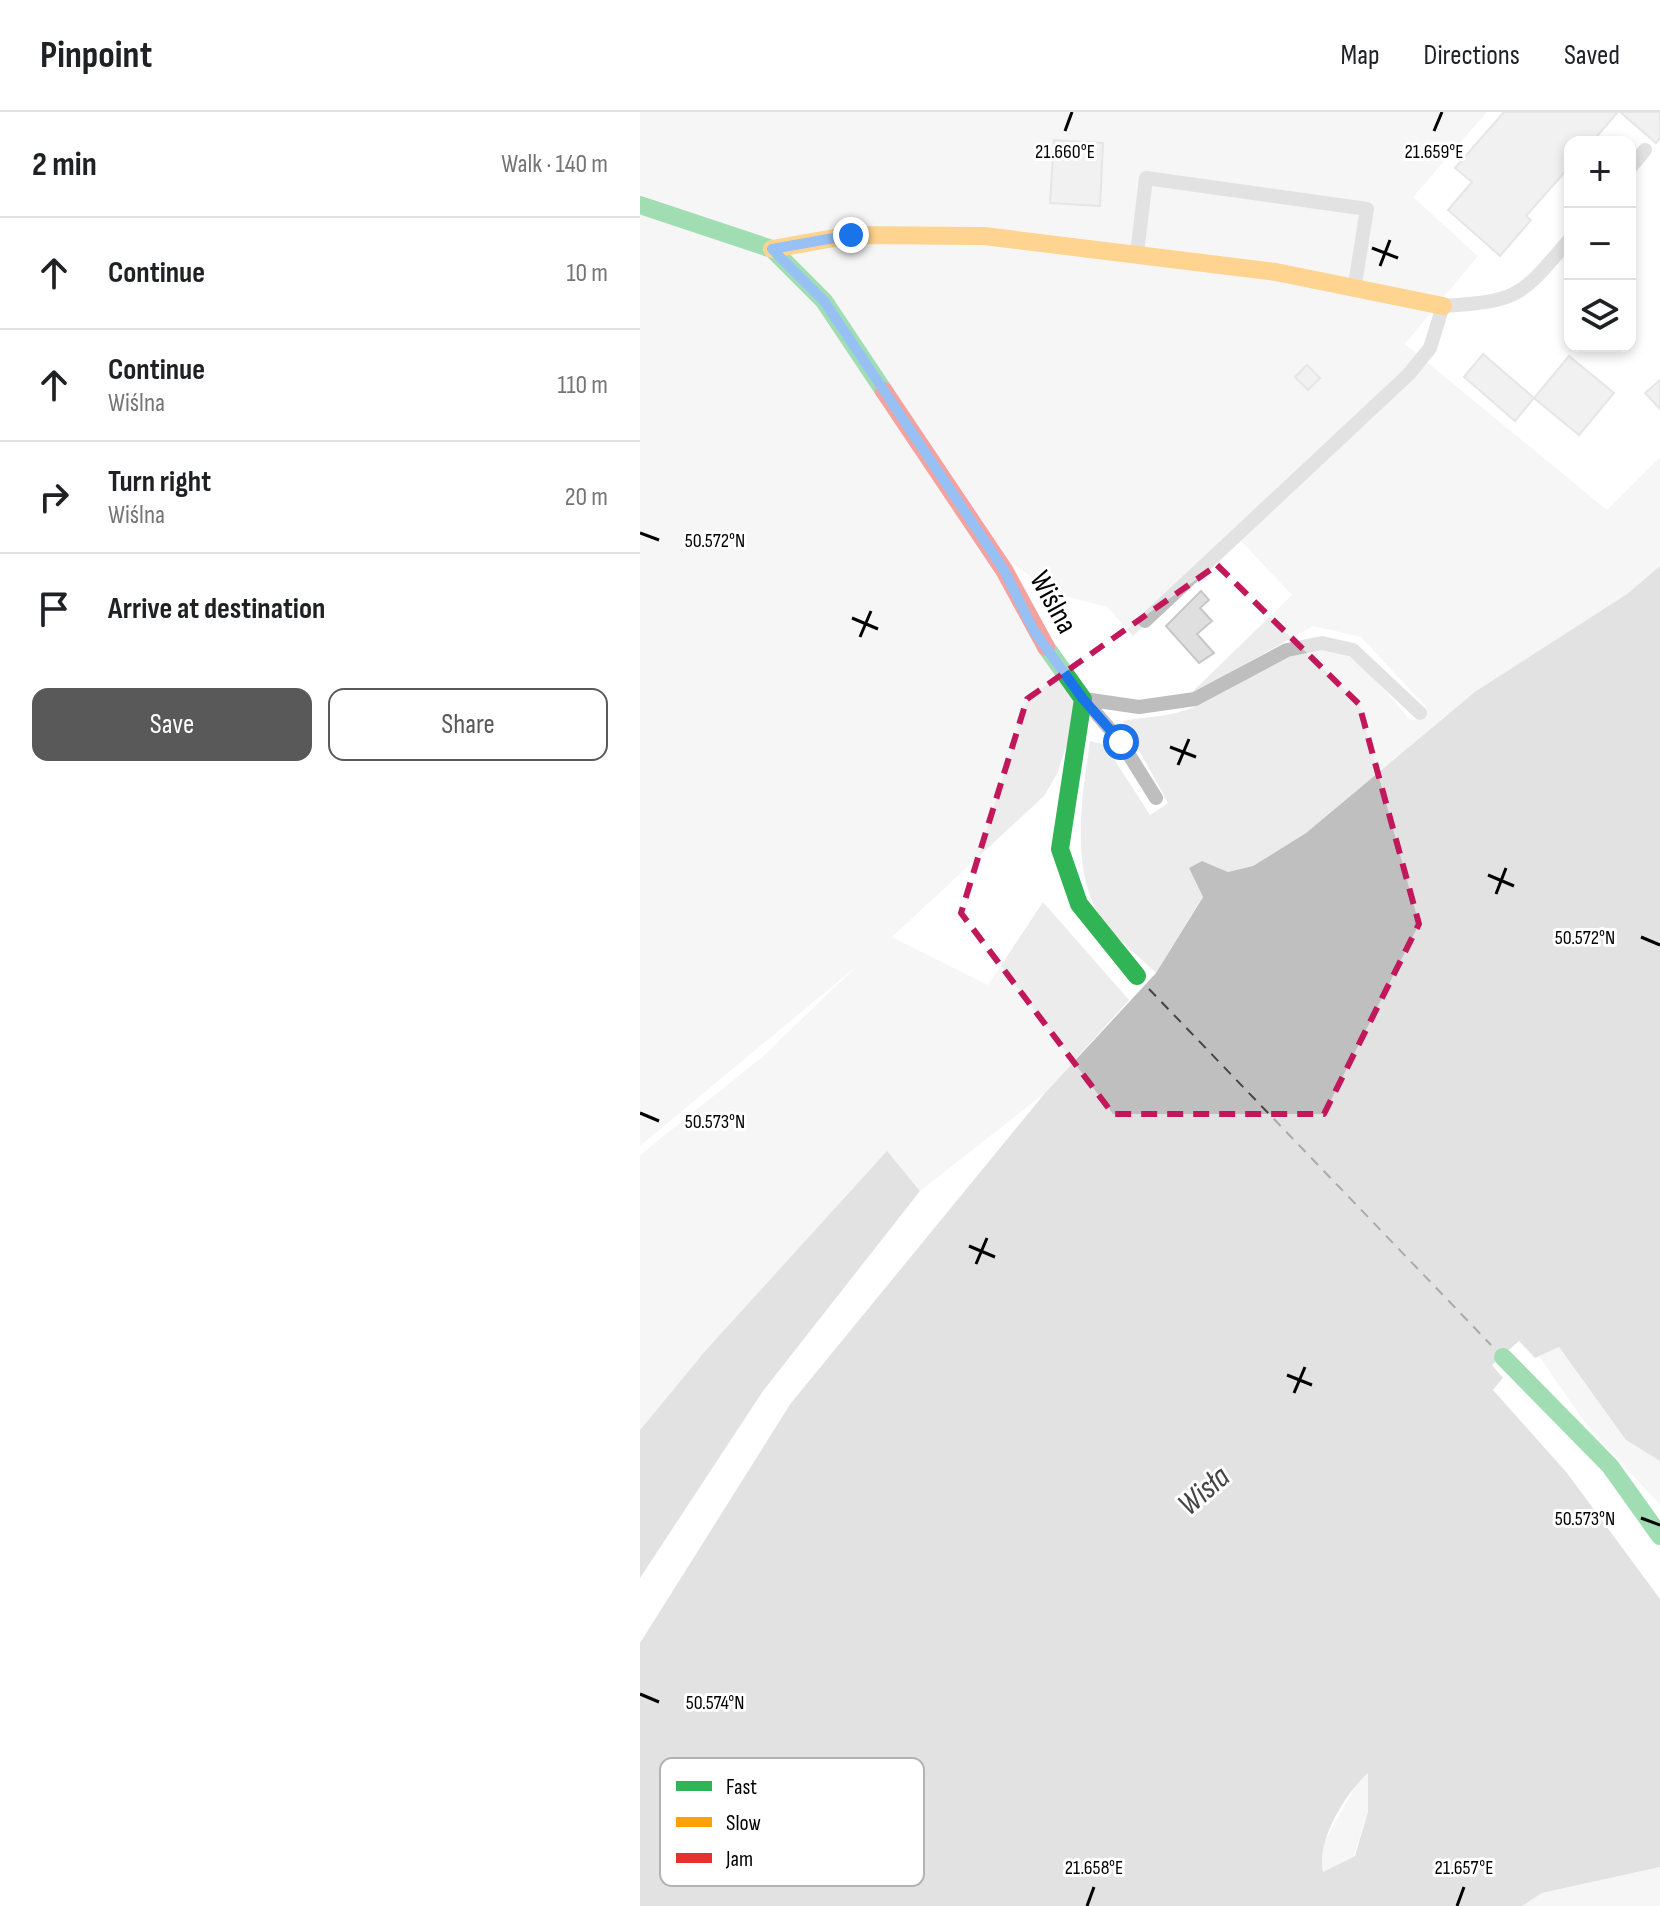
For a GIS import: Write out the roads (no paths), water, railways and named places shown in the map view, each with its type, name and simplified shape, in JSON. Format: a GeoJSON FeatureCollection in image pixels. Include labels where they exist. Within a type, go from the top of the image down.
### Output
{"type":"FeatureCollection","features":[{"type":"Feature","properties":{"kind":"street","name":"Wiślna"},"geometry":{"type":"LineString","coordinates":[[640,205],[772,249],[824,301],[1004,570],[1034,631],[1083,699]]}},
{"type":"Feature","properties":{"kind":"street","name":"Wiślna"},"geometry":{"type":"LineString","coordinates":[[772,249],[851,235],[984,236],[1276,272],[1443,306]]}},
{"type":"Feature","properties":{"kind":"street"},"geometry":{"type":"LineString","coordinates":[[1083,699],[1060,849],[1079,904],[1137,976]]}},
{"type":"Feature","properties":{"kind":"street"},"geometry":{"type":"LineString","coordinates":[[1503,1357],[1610,1466],[1660,1536]]}},
{"type":"Feature","properties":{"kind":"lane"},"geometry":{"type":"LineString","coordinates":[[1636,161],[1645,150]]}},
{"type":"Feature","properties":{"kind":"lane"},"geometry":{"type":"LineString","coordinates":[[1136,255],[1146,178],[1367,209],[1354,288]]}},
{"type":"Feature","properties":{"kind":"lane"},"geometry":{"type":"LineString","coordinates":[[1145,621],[1409,374],[1430,348],[1443,306],[1496,302],[1527,288],[1564,246]]}},
{"type":"Feature","properties":{"kind":"lane"},"geometry":{"type":"LineString","coordinates":[[1083,699],[1139,707],[1195,699],[1287,650],[1322,643],[1353,650],[1420,713]]}},
{"type":"Feature","properties":{"kind":"lane"},"geometry":{"type":"LineString","coordinates":[[1083,699],[1121,742],[1156,798]]}},
{"type":"Feature","properties":{"kind":"water","name":"Wisła"},"geometry":{"type":"Polygon","coordinates":[[[1660,566],[1660,1461],[1626,1440],[1559,1347],[1535,1358],[1519,1341],[1492,1365],[1503,1378],[1493,1390],[1567,1473],[1660,1599],[1660,1867],[1542,1893],[1522,1906],[640,1906],[640,1643],[791,1403],[1045,1093],[1156,973],[1203,897],[1189,868],[1202,861],[1228,872],[1253,866],[1306,833],[1476,691],[1627,594],[1660,566]],[[1368,1773],[1350,1793],[1334,1819],[1324,1846],[1323,1872],[1355,1856],[1368,1812],[1368,1773]]]}},
{"type":"Feature","properties":{"kind":"water"},"geometry":{"type":"Polygon","coordinates":[[[887,1151],[920,1191],[763,1391],[640,1578],[640,1430],[706,1350],[887,1151]]]}}]}
